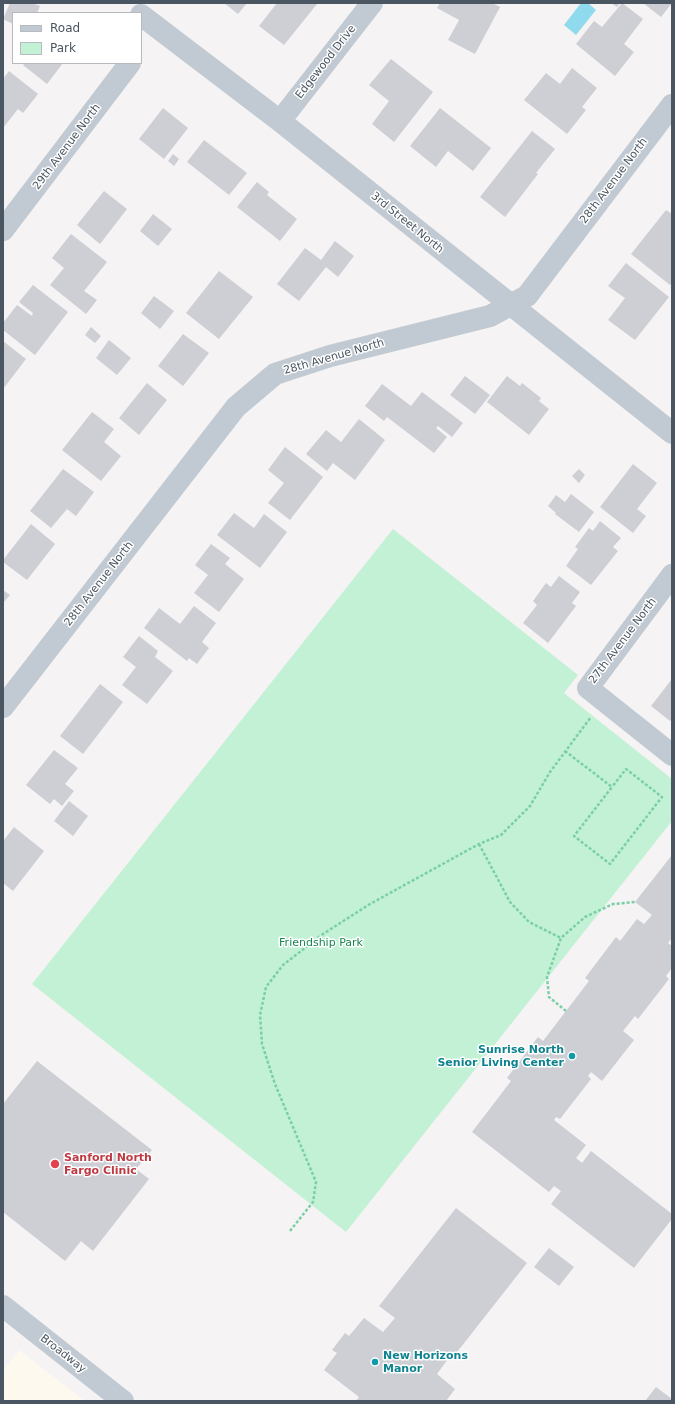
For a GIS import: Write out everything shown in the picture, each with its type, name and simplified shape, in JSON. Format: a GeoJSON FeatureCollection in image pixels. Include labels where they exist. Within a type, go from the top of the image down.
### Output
{"type":"FeatureCollection","features":[{"type":"Feature","properties":{"kind":"street","name":"Edgewood Drive"},"geometry":{"type":"LineString","coordinates":[[280,121],[372,3]]}},
{"type":"Feature","properties":{"kind":"street","name":"3rd Street North"},"geometry":{"type":"LineString","coordinates":[[142,15],[280,121],[672,433]]}},
{"type":"Feature","properties":{"kind":"street","name":"29th Avenue North"},"geometry":{"type":"LineString","coordinates":[[3,230],[129,64]]}},
{"type":"Feature","properties":{"kind":"street","name":"28th Avenue North"},"geometry":{"type":"LineString","coordinates":[[3,707],[236,407],[275,374],[330,356],[490,316],[527,296],[672,105]]}},
{"type":"Feature","properties":{"kind":"street","name":"27th Avenue North"},"geometry":{"type":"LineString","coordinates":[[596,694],[672,575]]}},
{"type":"Feature","properties":{"kind":"street"},"geometry":{"type":"LineString","coordinates":[[596,694],[672,755]]}},
{"type":"Feature","properties":{"kind":"street","name":"Broadway"},"geometry":{"type":"LineString","coordinates":[[3,1306],[123,1401]]}},
{"type":"Feature","properties":{"kind":"path"},"geometry":{"type":"LineString","coordinates":[[290,1231],[313,1202],[316,1182],[275,1084],[262,1044],[260,1015],[266,987],[283,965],[323,934],[370,904],[479,844],[501,835],[530,806],[550,772],[565,751],[596,694]]}},
{"type":"Feature","properties":{"kind":"path"},"geometry":{"type":"LineString","coordinates":[[565,751],[612,787]]}},
{"type":"Feature","properties":{"kind":"path"},"geometry":{"type":"LineString","coordinates":[[626,769],[662,797],[610,864],[574,836],[612,787],[626,769]]}},
{"type":"Feature","properties":{"kind":"path"},"geometry":{"type":"LineString","coordinates":[[479,844],[510,902],[529,922],[561,938]]}},
{"type":"Feature","properties":{"kind":"path"},"geometry":{"type":"LineString","coordinates":[[566,1011],[549,997],[547,977],[561,938],[585,917],[613,904],[635,902]]}},
{"type":"Feature","properties":{"kind":"shaded area"},"geometry":{"type":"Polygon","coordinates":[[[19,1350],[85,1401],[3,1401],[3,1371],[19,1350]]]}},
{"type":"Feature","properties":{"kind":"green space","name":"Friendship Park"},"geometry":{"type":"Polygon","coordinates":[[[393,529],[578,675],[564,693],[672,779],[672,821],[346,1232],[32,984],[393,529]]]}},
{"type":"Feature","properties":{"kind":"water"},"geometry":{"type":"Polygon","coordinates":[[[581,3],[588,3],[596,10],[576,35],[564,25],[581,3]]]}},
{"type":"Feature","properties":{"kind":"building"},"geometry":{"type":"Polygon","coordinates":[[[10,3],[32,3],[40,6],[37,12],[12,12],[12,24],[3,19],[10,3]]]}},
{"type":"Feature","properties":{"kind":"building"},"geometry":{"type":"Polygon","coordinates":[[[224,3],[247,3],[238,14],[224,3]]]}},
{"type":"Feature","properties":{"kind":"building"},"geometry":{"type":"Polygon","coordinates":[[[277,3],[317,4],[284,45],[259,26],[277,3]]]}},
{"type":"Feature","properties":{"kind":"building"},"geometry":{"type":"Polygon","coordinates":[[[440,3],[492,3],[500,7],[475,54],[448,40],[459,20],[437,8],[440,3]]]}},
{"type":"Feature","properties":{"kind":"building"},"geometry":{"type":"Polygon","coordinates":[[[611,3],[620,3],[617,7],[611,3]]]}},
{"type":"Feature","properties":{"kind":"building"},"geometry":{"type":"Polygon","coordinates":[[[622,3],[643,19],[624,44],[634,52],[615,76],[576,44],[594,21],[602,27],[622,3]]]}},
{"type":"Feature","properties":{"kind":"building"},"geometry":{"type":"Polygon","coordinates":[[[643,3],[672,3],[661,17],[643,3]]]}},
{"type":"Feature","properties":{"kind":"building"},"geometry":{"type":"Polygon","coordinates":[[[391,59],[433,92],[394,142],[372,124],[389,101],[369,85],[391,59]]]}},
{"type":"Feature","properties":{"kind":"building"},"geometry":{"type":"Polygon","coordinates":[[[24,64],[62,64],[47,84],[23,65],[24,64]]]}},
{"type":"Feature","properties":{"kind":"building"},"geometry":{"type":"Polygon","coordinates":[[[572,68],[597,88],[582,107],[586,110],[567,134],[524,100],[546,73],[560,84],[572,68]]]}},
{"type":"Feature","properties":{"kind":"building"},"geometry":{"type":"Polygon","coordinates":[[[9,71],[38,94],[23,113],[18,109],[3,128],[3,79],[9,71]]]}},
{"type":"Feature","properties":{"kind":"building"},"geometry":{"type":"Polygon","coordinates":[[[163,108],[188,128],[164,159],[139,139],[163,108]]]}},
{"type":"Feature","properties":{"kind":"building"},"geometry":{"type":"Polygon","coordinates":[[[440,108],[491,148],[473,171],[448,151],[436,167],[410,146],[440,108]]]}},
{"type":"Feature","properties":{"kind":"building"},"geometry":{"type":"Polygon","coordinates":[[[532,131],[555,149],[505,217],[480,197],[532,131]]]}},
{"type":"Feature","properties":{"kind":"building"},"geometry":{"type":"Polygon","coordinates":[[[204,140],[247,173],[229,195],[187,162],[204,140]]]}},
{"type":"Feature","properties":{"kind":"building"},"geometry":{"type":"Polygon","coordinates":[[[173,154],[179,159],[174,166],[168,161],[173,154]]]}},
{"type":"Feature","properties":{"kind":"building"},"geometry":{"type":"Polygon","coordinates":[[[257,182],[269,192],[267,195],[297,219],[280,241],[237,207],[257,182]]]}},
{"type":"Feature","properties":{"kind":"building"},"geometry":{"type":"Polygon","coordinates":[[[104,191],[127,209],[100,244],[77,225],[104,191]]]}},
{"type":"Feature","properties":{"kind":"building"},"geometry":{"type":"Polygon","coordinates":[[[666,210],[672,214],[672,282],[670,285],[631,254],[666,210]]]}},
{"type":"Feature","properties":{"kind":"building"},"geometry":{"type":"Polygon","coordinates":[[[153,214],[172,229],[158,246],[140,231],[153,214]]]}},
{"type":"Feature","properties":{"kind":"building"},"geometry":{"type":"Polygon","coordinates":[[[71,234],[107,262],[84,291],[97,300],[86,314],[50,285],[64,268],[52,258],[71,234]]]}},
{"type":"Feature","properties":{"kind":"building"},"geometry":{"type":"Polygon","coordinates":[[[335,241],[354,256],[338,277],[326,267],[299,301],[277,284],[305,248],[321,260],[335,241]]]}},
{"type":"Feature","properties":{"kind":"building"},"geometry":{"type":"Polygon","coordinates":[[[626,263],[669,297],[635,340],[608,320],[625,298],[608,286],[626,263]]]}},
{"type":"Feature","properties":{"kind":"building"},"geometry":{"type":"Polygon","coordinates":[[[219,271],[253,297],[219,339],[186,313],[219,271]]]}},
{"type":"Feature","properties":{"kind":"building"},"geometry":{"type":"Polygon","coordinates":[[[33,285],[68,312],[35,355],[3,330],[3,323],[17,305],[32,316],[33,313],[19,302],[33,285]]]}},
{"type":"Feature","properties":{"kind":"building"},"geometry":{"type":"Polygon","coordinates":[[[154,296],[174,311],[160,329],[141,313],[154,296]]]}},
{"type":"Feature","properties":{"kind":"building"},"geometry":{"type":"Polygon","coordinates":[[[91,327],[101,336],[95,343],[85,335],[91,327]]]}},
{"type":"Feature","properties":{"kind":"building"},"geometry":{"type":"Polygon","coordinates":[[[183,334],[209,353],[183,386],[158,366],[183,334]]]}},
{"type":"Feature","properties":{"kind":"building"},"geometry":{"type":"Polygon","coordinates":[[[109,340],[131,358],[117,375],[96,358],[109,340]]]}},
{"type":"Feature","properties":{"kind":"building"},"geometry":{"type":"Polygon","coordinates":[[[3,341],[26,359],[3,389],[3,341]]]}},
{"type":"Feature","properties":{"kind":"building"},"geometry":{"type":"Polygon","coordinates":[[[465,376],[490,395],[475,414],[450,395],[465,376]]]}},
{"type":"Feature","properties":{"kind":"building"},"geometry":{"type":"Polygon","coordinates":[[[507,376],[520,386],[522,383],[541,398],[539,401],[549,409],[529,435],[487,402],[507,376]]]}},
{"type":"Feature","properties":{"kind":"building"},"geometry":{"type":"Polygon","coordinates":[[[147,383],[167,400],[139,435],[119,418],[147,383]]]}},
{"type":"Feature","properties":{"kind":"building"},"geometry":{"type":"Polygon","coordinates":[[[382,384],[411,406],[422,392],[463,423],[452,437],[438,426],[436,428],[447,437],[434,453],[387,417],[384,421],[365,406],[382,384]]]}},
{"type":"Feature","properties":{"kind":"building"},"geometry":{"type":"Polygon","coordinates":[[[92,412],[114,429],[104,442],[121,456],[101,481],[62,450],[92,412]]]}},
{"type":"Feature","properties":{"kind":"building"},"geometry":{"type":"Polygon","coordinates":[[[359,419],[385,440],[355,480],[333,463],[327,471],[306,454],[326,430],[341,442],[359,419]]]}},
{"type":"Feature","properties":{"kind":"building"},"geometry":{"type":"Polygon","coordinates":[[[285,447],[323,477],[290,520],[268,503],[284,483],[268,470],[285,447]]]}},
{"type":"Feature","properties":{"kind":"building"},"geometry":{"type":"Polygon","coordinates":[[[633,464],[657,483],[637,509],[646,516],[633,533],[600,507],[633,464]]]}},
{"type":"Feature","properties":{"kind":"building"},"geometry":{"type":"Polygon","coordinates":[[[63,469],[94,492],[76,516],[67,509],[51,528],[30,511],[63,469]]]}},
{"type":"Feature","properties":{"kind":"building"},"geometry":{"type":"Polygon","coordinates":[[[579,469],[585,475],[579,483],[572,476],[579,469]]]}},
{"type":"Feature","properties":{"kind":"building"},"geometry":{"type":"Polygon","coordinates":[[[571,494],[594,512],[579,532],[555,514],[556,513],[548,506],[556,495],[565,502],[571,494]]]}},
{"type":"Feature","properties":{"kind":"building"},"geometry":{"type":"Polygon","coordinates":[[[234,513],[254,528],[264,514],[287,532],[260,568],[217,535],[234,513]]]}},
{"type":"Feature","properties":{"kind":"building"},"geometry":{"type":"Polygon","coordinates":[[[600,521],[621,538],[613,547],[618,551],[591,585],[566,566],[578,549],[575,547],[589,528],[593,531],[600,521]]]}},
{"type":"Feature","properties":{"kind":"building"},"geometry":{"type":"Polygon","coordinates":[[[31,524],[55,544],[27,580],[3,562],[3,560],[31,524]]]}},
{"type":"Feature","properties":{"kind":"building"},"geometry":{"type":"Polygon","coordinates":[[[211,544],[230,558],[225,564],[244,579],[219,612],[194,593],[208,575],[195,565],[211,544]]]}},
{"type":"Feature","properties":{"kind":"building"},"geometry":{"type":"Polygon","coordinates":[[[559,576],[580,592],[572,603],[576,606],[548,643],[523,623],[537,605],[533,601],[546,583],[551,587],[559,576]]]}},
{"type":"Feature","properties":{"kind":"building"},"geometry":{"type":"Polygon","coordinates":[[[3,590],[10,595],[3,603],[3,590]]]}},
{"type":"Feature","properties":{"kind":"building"},"geometry":{"type":"Polygon","coordinates":[[[194,606],[216,623],[202,642],[209,648],[197,664],[189,658],[187,661],[144,628],[159,608],[180,624],[194,606]]]}},
{"type":"Feature","properties":{"kind":"building"},"geometry":{"type":"Polygon","coordinates":[[[139,636],[158,651],[155,657],[173,671],[147,704],[122,685],[136,667],[123,657],[139,636]]]}},
{"type":"Feature","properties":{"kind":"building"},"geometry":{"type":"Polygon","coordinates":[[[672,679],[672,719],[670,721],[651,706],[672,679]]]}},
{"type":"Feature","properties":{"kind":"building"},"geometry":{"type":"Polygon","coordinates":[[[100,684],[123,702],[83,754],[60,736],[100,684]]]}},
{"type":"Feature","properties":{"kind":"building"},"geometry":{"type":"Polygon","coordinates":[[[54,750],[78,768],[65,784],[74,791],[62,806],[54,799],[50,804],[26,785],[54,750]]]}},
{"type":"Feature","properties":{"kind":"building"},"geometry":{"type":"Polygon","coordinates":[[[69,801],[88,816],[73,836],[54,821],[69,801]]]}},
{"type":"Feature","properties":{"kind":"building"},"geometry":{"type":"Polygon","coordinates":[[[14,827],[44,851],[13,891],[3,883],[3,841],[14,827]]]}},
{"type":"Feature","properties":{"kind":"building","name":"Sunrise North Senior Living Center"},"geometry":{"type":"Polygon","coordinates":[[[672,855],[672,938],[668,943],[672,946],[672,968],[666,976],[669,979],[638,1019],[635,1016],[623,1031],[634,1040],[602,1081],[591,1072],[588,1076],[591,1079],[560,1119],[556,1117],[554,1120],[586,1145],[576,1158],[582,1163],[591,1151],[672,1214],[672,1219],[634,1268],[551,1204],[561,1191],[554,1186],[549,1192],[472,1132],[511,1081],[507,1078],[538,1037],[543,1041],[589,981],[585,978],[616,937],[620,941],[637,919],[644,924],[652,915],[635,902],[672,855]]]}},
{"type":"Feature","properties":{"kind":"building"},"geometry":{"type":"Polygon","coordinates":[[[37,1061],[152,1150],[136,1169],[149,1179],[93,1251],[81,1241],[65,1261],[3,1212],[3,1104],[37,1061]]]}},
{"type":"Feature","properties":{"kind":"building"},"geometry":{"type":"Polygon","coordinates":[[[456,1208],[527,1263],[450,1361],[448,1359],[437,1374],[455,1389],[446,1401],[356,1401],[359,1397],[324,1370],[337,1353],[332,1350],[345,1333],[349,1336],[364,1318],[383,1332],[395,1318],[379,1306],[456,1208]]]}},
{"type":"Feature","properties":{"kind":"building"},"geometry":{"type":"Polygon","coordinates":[[[549,1248],[574,1267],[559,1286],[534,1267],[549,1248]]]}},
{"type":"Feature","properties":{"kind":"building"},"geometry":{"type":"Polygon","coordinates":[[[656,1387],[672,1399],[672,1401],[645,1401],[656,1387]]]}},
{"type":"Feature","properties":{"kind":"place","name":"Sunrise North Senior Living Center"},"geometry":{"type":"Point","coordinates":[572,1056]}},
{"type":"Feature","properties":{"kind":"place","name":"Sanford North Fargo Clinic"},"geometry":{"type":"Point","coordinates":[55,1164]}},
{"type":"Feature","properties":{"kind":"place","name":"New Horizons Manor"},"geometry":{"type":"Point","coordinates":[375,1362]}}]}
